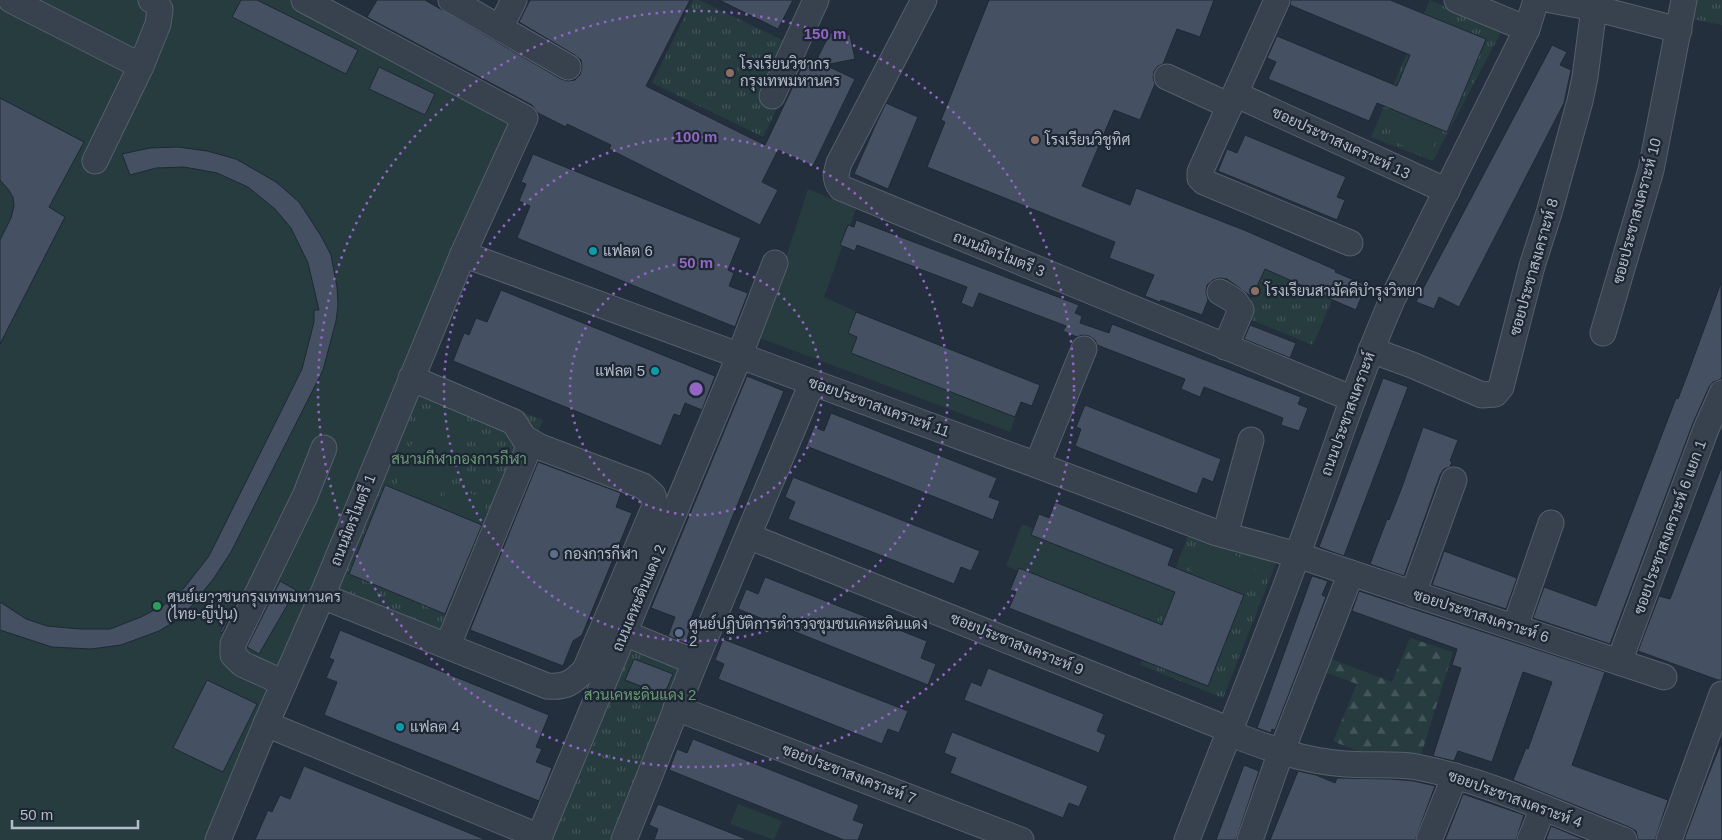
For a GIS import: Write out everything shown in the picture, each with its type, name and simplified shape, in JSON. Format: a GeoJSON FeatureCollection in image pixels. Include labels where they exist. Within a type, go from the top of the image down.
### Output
{"type":"FeatureCollection","features":[{"type":"Feature","properties":{"kind":"street"},"geometry":{"type":"LineString","coordinates":[[11,0],[141,66]]}},
{"type":"Feature","properties":{"kind":"street"},"geometry":{"type":"LineString","coordinates":[[95,162],[141,66],[158,24],[160,9],[151,0]]}},
{"type":"Feature","properties":{"kind":"street","name":"ถนนมิตรไมตรี 1"},"geometry":{"type":"LineString","coordinates":[[218,840],[322,596],[463,254],[525,118],[304,0]]}},
{"type":"Feature","properties":{"kind":"street"},"geometry":{"type":"LineString","coordinates":[[451,0],[568,66]]}},
{"type":"Feature","properties":{"kind":"street"},"geometry":{"type":"LineString","coordinates":[[500,28],[514,0]]}},
{"type":"Feature","properties":{"kind":"street"},"geometry":{"type":"LineString","coordinates":[[772,96],[816,0]]}},
{"type":"Feature","properties":{"kind":"street"},"geometry":{"type":"LineString","coordinates":[[1277,0],[1200,172],[1200,178],[1204,182],[1350,243]]}},
{"type":"Feature","properties":{"kind":"street"},"geometry":{"type":"LineString","coordinates":[[1457,0],[1527,29]]}},
{"type":"Feature","properties":{"kind":"street","name":"ถนนประชาสงเคราะห์"},"geometry":{"type":"LineString","coordinates":[[1187,840],[1297,555],[1371,350],[1392,300],[1527,29],[1536,0]]}},
{"type":"Feature","properties":{"kind":"street"},"geometry":{"type":"LineString","coordinates":[[1550,0],[1594,8],[1679,30]]}},
{"type":"Feature","properties":{"kind":"street","name":"ซอยประชาสงเคราะห์ 10"},"geometry":{"type":"LineString","coordinates":[[1602,333],[1651,170],[1684,0]]}},
{"type":"Feature","properties":{"kind":"street","name":"ถนนมิตรไมตรี 3"},"geometry":{"type":"LineString","coordinates":[[914,3],[839,163],[836,174],[837,182],[841,188],[1353,399]]}},
{"type":"Feature","properties":{"kind":"street","name":"ซอยประชาสงเคราะห์ 8"},"geometry":{"type":"LineString","coordinates":[[1371,350],[1412,365],[1482,395],[1495,394],[1501,387],[1532,266],[1580,102],[1594,8]]}},
{"type":"Feature","properties":{"kind":"street","name":"ซอยประชาสงเคราะห์ 13"},"geometry":{"type":"LineString","coordinates":[[1167,77],[1232,100],[1447,191]]}},
{"type":"Feature","properties":{"kind":"street","name":"ซอยประชาสงเคราะห์ 11"},"geometry":{"type":"LineString","coordinates":[[463,254],[1037,464],[1225,535],[1297,555]]}},
{"type":"Feature","properties":{"kind":"street","name":"ถนนเคหะดินแดง 2"},"geometry":{"type":"LineString","coordinates":[[539,838],[740,356],[776,263]]}},
{"type":"Feature","properties":{"kind":"street"},"geometry":{"type":"LineString","coordinates":[[1220,292],[1235,301],[1241,310],[1225,347]]}},
{"type":"Feature","properties":{"kind":"street"},"geometry":{"type":"LineString","coordinates":[[1037,464],[1084,349]]}},
{"type":"Feature","properties":{"kind":"street"},"geometry":{"type":"LineString","coordinates":[[322,596],[547,686],[559,687],[574,681],[585,670],[655,506],[653,496],[643,486],[531,442],[524,438],[514,422],[411,378]]}},
{"type":"Feature","properties":{"kind":"street"},"geometry":{"type":"LineString","coordinates":[[624,840],[676,708],[812,383]]}},
{"type":"Feature","properties":{"kind":"street","name":"ซอยประชาสงเคราะห์ 6 แยก 1"},"geometry":{"type":"LineString","coordinates":[[1620,662],[1706,429],[1722,394]]}},
{"type":"Feature","properties":{"kind":"street"},"geometry":{"type":"LineString","coordinates":[[1225,535],[1252,440]]}},
{"type":"Feature","properties":{"kind":"street"},"geometry":{"type":"LineString","coordinates":[[448,645],[531,442]]}},
{"type":"Feature","properties":{"kind":"street"},"geometry":{"type":"LineString","coordinates":[[284,683],[242,664],[233,655],[233,644],[305,496],[324,448]]}},
{"type":"Feature","properties":{"kind":"street"},"geometry":{"type":"LineString","coordinates":[[1413,594],[1454,480]]}},
{"type":"Feature","properties":{"kind":"street"},"geometry":{"type":"LineString","coordinates":[[1515,627],[1551,523]]}},
{"type":"Feature","properties":{"kind":"street","name":"ซอยประชาสงเคราะห์ 9"},"geometry":{"type":"LineString","coordinates":[[748,536],[1229,731]]}},
{"type":"Feature","properties":{"kind":"street","name":"ซอยประชาสงเคราะห์ 6"},"geometry":{"type":"LineString","coordinates":[[1297,555],[1664,677]]}},
{"type":"Feature","properties":{"kind":"street"},"geometry":{"type":"LineString","coordinates":[[1250,840],[1351,573]]}},
{"type":"Feature","properties":{"kind":"street"},"geometry":{"type":"LineString","coordinates":[[624,633],[695,662]]}},
{"type":"Feature","properties":{"kind":"street"},"geometry":{"type":"LineString","coordinates":[[1669,840],[1722,694]]}},
{"type":"Feature","properties":{"kind":"street","name":"ซอยประชาสงเคราะห์ 7"},"geometry":{"type":"LineString","coordinates":[[676,708],[1021,840]]}},
{"type":"Feature","properties":{"kind":"street"},"geometry":{"type":"LineString","coordinates":[[266,724],[539,838]]}},
{"type":"Feature","properties":{"kind":"street","name":"ซอยประชาสงเคราะห์ 4"},"geometry":{"type":"LineString","coordinates":[[1229,731],[1282,752],[1306,759],[1343,764],[1415,767],[1455,776],[1543,808],[1576,831],[1624,840]]}},
{"type":"Feature","properties":{"kind":"street"},"geometry":{"type":"LineString","coordinates":[[1429,840],[1455,776]]}},
{"type":"Feature","properties":{"kind":"street"},"geometry":{"type":"LineString","coordinates":[[1530,840],[1543,808]]}},
{"type":"Feature","properties":{"kind":"green space","name":"ศูนย์เยาวชนกรุงเทพมหานคร (ไทย-ญี่ปุ่น)"},"geometry":{"type":"Polygon","coordinates":[[[0,0],[307,0],[535,113],[209,840],[0,840],[0,0]]]}},
{"type":"Feature","properties":{"kind":"green space"},"geometry":{"type":"Polygon","coordinates":[[[693,0],[699,0],[805,51],[763,137],[652,83],[693,0]]]}},
{"type":"Feature","properties":{"kind":"green space"},"geometry":{"type":"Polygon","coordinates":[[[1430,0],[1501,32],[1433,161],[1371,137],[1430,0]]]}},
{"type":"Feature","properties":{"kind":"green space"},"geometry":{"type":"Polygon","coordinates":[[[1690,0],[1722,0],[1722,25],[1687,18],[1690,0]]]}},
{"type":"Feature","properties":{"kind":"green space"},"geometry":{"type":"Polygon","coordinates":[[[1397,115],[1439,131],[1430,156],[1387,139],[1397,115]]]}},
{"type":"Feature","properties":{"kind":"green space"},"geometry":{"type":"Polygon","coordinates":[[[808,189],[856,209],[824,297],[1026,388],[1010,432],[760,338],[808,189]]]}},
{"type":"Feature","properties":{"kind":"green space"},"geometry":{"type":"Polygon","coordinates":[[[1264,267],[1334,295],[1313,345],[1244,317],[1264,267]]]}},
{"type":"Feature","properties":{"kind":"green space","name":"สนามกีฬากองการกีฬา"},"geometry":{"type":"Polygon","coordinates":[[[425,376],[543,420],[443,659],[327,611],[425,376]]]}},
{"type":"Feature","properties":{"kind":"green space"},"geometry":{"type":"Polygon","coordinates":[[[440,410],[468,421],[435,509],[393,493],[421,420],[434,425],[440,410]]]}},
{"type":"Feature","properties":{"kind":"green space"},"geometry":{"type":"Polygon","coordinates":[[[448,485],[488,500],[478,524],[439,509],[448,485]]]}},
{"type":"Feature","properties":{"kind":"green space"},"geometry":{"type":"Polygon","coordinates":[[[1022,524],[1172,580],[1154,626],[1006,566],[1022,524]]]}},
{"type":"Feature","properties":{"kind":"green space"},"geometry":{"type":"Polygon","coordinates":[[[1190,530],[1276,563],[1223,698],[1140,665],[1190,530]]]}},
{"type":"Feature","properties":{"kind":"green space"},"geometry":{"type":"Polygon","coordinates":[[[1201,542],[1257,564],[1246,592],[1190,570],[1201,542]]]}},
{"type":"Feature","properties":{"kind":"green space"},"geometry":{"type":"Polygon","coordinates":[[[1410,638],[1453,652],[1418,765],[1362,753],[1333,741],[1357,684],[1319,670],[1323,656],[1392,682],[1410,638]]]}},
{"type":"Feature","properties":{"kind":"green space","name":"สวนเคหะดินแดง 2"},"geometry":{"type":"Polygon","coordinates":[[[627,641],[687,666],[616,840],[546,840],[627,641]]]}},
{"type":"Feature","properties":{"kind":"green space"},"geometry":{"type":"Polygon","coordinates":[[[738,804],[782,821],[774,840],[730,824],[738,804]]]}},
{"type":"Feature","properties":{"kind":"building"},"geometry":{"type":"Polygon","coordinates":[[[241,0],[257,0],[358,50],[346,74],[232,17],[241,0]]]}},
{"type":"Feature","properties":{"kind":"building"},"geometry":{"type":"Polygon","coordinates":[[[377,0],[425,0],[561,79],[568,81],[575,80],[580,75],[581,60],[519,22],[530,0],[690,0],[646,86],[765,145],[807,57],[816,61],[830,33],[850,35],[855,59],[825,65],[855,79],[813,166],[778,150],[762,182],[778,190],[760,225],[609,149],[611,145],[567,124],[566,127],[538,113],[532,105],[367,17],[377,0]]]}},
{"type":"Feature","properties":{"kind":"building"},"geometry":{"type":"Polygon","coordinates":[[[719,0],[793,0],[778,29],[719,0]]]}},
{"type":"Feature","properties":{"kind":"building"},"geometry":{"type":"Polygon","coordinates":[[[989,0],[1214,0],[1200,37],[1177,29],[1163,64],[1154,71],[1153,78],[1155,84],[1140,120],[1114,110],[1082,186],[1130,205],[1136,188],[1244,230],[1336,270],[1335,272],[1366,285],[1356,310],[1265,269],[1252,297],[1227,279],[1213,280],[1207,285],[1208,300],[1202,315],[1161,300],[1160,302],[1145,296],[1154,275],[1109,258],[1115,242],[927,167],[945,122],[941,120],[989,0]]]}},
{"type":"Feature","properties":{"kind":"building"},"geometry":{"type":"Polygon","coordinates":[[[1291,0],[1390,0],[1486,39],[1447,132],[1377,103],[1369,121],[1268,79],[1276,62],[1267,58],[1277,36],[1397,86],[1410,55],[1290,5],[1291,0]]]}},
{"type":"Feature","properties":{"kind":"building"},"geometry":{"type":"Polygon","coordinates":[[[1552,45],[1567,52],[1560,65],[1571,70],[1564,103],[1459,307],[1439,297],[1434,309],[1416,302],[1552,45]]]}},
{"type":"Feature","properties":{"kind":"building"},"geometry":{"type":"Polygon","coordinates":[[[379,67],[435,94],[425,115],[369,89],[379,67]]]}},
{"type":"Feature","properties":{"kind":"building"},"geometry":{"type":"Polygon","coordinates":[[[0,98],[84,142],[49,207],[65,217],[0,344],[0,240],[11,218],[14,206],[13,197],[0,180],[0,98]]]}},
{"type":"Feature","properties":{"kind":"building"},"geometry":{"type":"Polygon","coordinates":[[[886,103],[918,117],[888,189],[854,174],[886,103]]]}},
{"type":"Feature","properties":{"kind":"building"},"geometry":{"type":"Polygon","coordinates":[[[1245,135],[1346,177],[1337,197],[1345,200],[1337,220],[1218,171],[1227,149],[1237,153],[1245,135]]]}},
{"type":"Feature","properties":{"kind":"building"},"geometry":{"type":"Polygon","coordinates":[[[178,147],[207,151],[236,159],[276,182],[299,202],[331,255],[337,287],[338,305],[336,321],[323,370],[231,552],[214,578],[189,609],[174,622],[159,631],[121,645],[91,649],[52,647],[0,630],[0,602],[26,619],[47,626],[110,629],[141,617],[164,605],[184,588],[209,556],[302,369],[314,322],[314,310],[319,310],[308,263],[291,228],[275,209],[248,187],[217,173],[184,167],[156,168],[130,175],[122,154],[150,148],[178,147]]]}},
{"type":"Feature","properties":{"kind":"building","name":"แฟลต 6"},"geometry":{"type":"Polygon","coordinates":[[[533,154],[741,238],[728,270],[734,273],[729,286],[748,293],[735,327],[517,238],[530,206],[519,201],[526,184],[521,182],[533,154]]]}},
{"type":"Feature","properties":{"kind":"building"},"geometry":{"type":"Polygon","coordinates":[[[856,220],[1079,305],[1075,313],[1082,316],[1080,323],[1109,333],[1112,324],[1301,397],[1298,404],[1308,408],[1299,431],[1281,425],[1283,418],[1204,387],[1200,397],[1181,389],[1185,379],[1097,345],[1095,340],[1089,336],[1082,335],[1077,337],[1063,331],[1066,326],[979,293],[973,308],[961,303],[967,287],[857,245],[855,251],[840,245],[848,225],[854,227],[856,220]]]}},
{"type":"Feature","properties":{"kind":"building"},"geometry":{"type":"Polygon","coordinates":[[[1721,283],[1722,376],[1721,379],[1713,382],[1709,387],[1693,423],[1610,644],[1533,618],[1544,587],[1596,606],[1676,398],[1678,399],[1721,283]]]}},
{"type":"Feature","properties":{"kind":"building","name":"แฟลต 5"},"geometry":{"type":"Polygon","coordinates":[[[501,290],[715,376],[702,410],[685,403],[680,416],[674,414],[661,446],[453,361],[464,333],[469,335],[476,318],[487,322],[501,290]]]}},
{"type":"Feature","properties":{"kind":"building"},"geometry":{"type":"Polygon","coordinates":[[[856,312],[1040,385],[1032,406],[1021,402],[1015,417],[851,353],[857,337],[848,333],[856,312]]]}},
{"type":"Feature","properties":{"kind":"building"},"geometry":{"type":"Polygon","coordinates":[[[1250,325],[1296,343],[1290,358],[1244,339],[1250,325]]]}},
{"type":"Feature","properties":{"kind":"building"},"geometry":{"type":"Polygon","coordinates":[[[747,376],[784,391],[687,628],[690,629],[686,643],[668,636],[675,617],[651,608],[747,376]]]}},
{"type":"Feature","properties":{"kind":"building"},"geometry":{"type":"Polygon","coordinates":[[[1383,378],[1408,387],[1344,556],[1319,547],[1383,378]]]}},
{"type":"Feature","properties":{"kind":"building"},"geometry":{"type":"Polygon","coordinates":[[[1085,405],[1221,459],[1213,482],[1203,478],[1197,494],[1075,446],[1081,429],[1076,427],[1085,405]]]}},
{"type":"Feature","properties":{"kind":"building"},"geometry":{"type":"Polygon","coordinates":[[[831,413],[997,478],[989,497],[1000,501],[993,520],[806,446],[814,427],[824,431],[831,413]]]}},
{"type":"Feature","properties":{"kind":"building"},"geometry":{"type":"Polygon","coordinates":[[[1423,427],[1458,440],[1450,461],[1452,461],[1450,467],[1444,469],[1440,475],[1404,576],[1370,564],[1387,519],[1389,520],[1402,487],[1423,427]]]}},
{"type":"Feature","properties":{"kind":"building","name":"กองการกีฬา"},"geometry":{"type":"Polygon","coordinates":[[[538,462],[621,493],[616,507],[632,513],[582,635],[573,641],[563,666],[470,630],[538,462]]]}},
{"type":"Feature","properties":{"kind":"building"},"geometry":{"type":"Polygon","coordinates":[[[1722,466],[1722,680],[1718,680],[1638,651],[1659,596],[1670,599],[1722,466]]]}},
{"type":"Feature","properties":{"kind":"building"},"geometry":{"type":"Polygon","coordinates":[[[793,477],[980,551],[971,571],[961,567],[954,584],[788,519],[795,502],[785,497],[793,477]]]}},
{"type":"Feature","properties":{"kind":"building"},"geometry":{"type":"Polygon","coordinates":[[[385,485],[482,525],[445,614],[349,574],[385,485]]]}},
{"type":"Feature","properties":{"kind":"building"},"geometry":{"type":"Polygon","coordinates":[[[1055,502],[1174,549],[1168,565],[1244,595],[1208,686],[1009,608],[1016,592],[1010,590],[1019,568],[1162,625],[1175,592],[1031,535],[1039,514],[1049,518],[1055,502]]]}},
{"type":"Feature","properties":{"kind":"building"},"geometry":{"type":"Polygon","coordinates":[[[1444,551],[1517,578],[1506,609],[1432,585],[1444,551]]]}},
{"type":"Feature","properties":{"kind":"building"},"geometry":{"type":"Polygon","coordinates":[[[1312,576],[1328,581],[1322,595],[1326,597],[1275,730],[1272,729],[1271,733],[1257,728],[1312,576]]]}},
{"type":"Feature","properties":{"kind":"building"},"geometry":{"type":"Polygon","coordinates":[[[765,577],[927,641],[921,658],[936,664],[928,685],[738,609],[746,589],[758,594],[765,577]]]}},
{"type":"Feature","properties":{"kind":"building"},"geometry":{"type":"Polygon","coordinates":[[[280,581],[296,590],[259,654],[247,647],[280,581]]]}},
{"type":"Feature","properties":{"kind":"building"},"geometry":{"type":"Polygon","coordinates":[[[1359,591],[1605,672],[1572,765],[1668,800],[1655,840],[1638,840],[1636,831],[1629,827],[1513,780],[1526,748],[1528,749],[1552,682],[1523,672],[1492,762],[1458,751],[1454,761],[1433,756],[1461,668],[1452,665],[1457,649],[1352,611],[1359,591]]]}},
{"type":"Feature","properties":{"kind":"building"},"geometry":{"type":"Polygon","coordinates":[[[240,597],[222,633],[220,632],[240,597]]]}},
{"type":"Feature","properties":{"kind":"building","name":"แฟลต 4"},"geometry":{"type":"Polygon","coordinates":[[[340,630],[549,715],[536,747],[542,749],[536,762],[552,768],[539,801],[324,715],[337,682],[326,678],[334,660],[329,658],[340,630]]]}},
{"type":"Feature","properties":{"kind":"building"},"geometry":{"type":"Polygon","coordinates":[[[723,639],[908,711],[899,733],[888,729],[882,744],[718,679],[724,664],[715,660],[723,639]]]}},
{"type":"Feature","properties":{"kind":"building"},"geometry":{"type":"Polygon","coordinates":[[[634,659],[673,674],[664,695],[625,680],[634,659]]]}},
{"type":"Feature","properties":{"kind":"building"},"geometry":{"type":"Polygon","coordinates":[[[988,668],[1104,714],[1097,731],[1106,735],[1099,753],[964,700],[971,682],[981,686],[988,668]]]}},
{"type":"Feature","properties":{"kind":"building"},"geometry":{"type":"Polygon","coordinates":[[[207,680],[257,704],[223,772],[173,748],[207,680]]]}},
{"type":"Feature","properties":{"kind":"building"},"geometry":{"type":"Polygon","coordinates":[[[952,732],[1088,786],[1079,807],[1069,803],[1063,818],[950,773],[956,758],[944,753],[952,732]]]}},
{"type":"Feature","properties":{"kind":"building"},"geometry":{"type":"Polygon","coordinates":[[[693,739],[859,805],[853,820],[864,824],[858,840],[844,840],[669,770],[677,749],[687,753],[693,739]]]}},
{"type":"Feature","properties":{"kind":"building"},"geometry":{"type":"Polygon","coordinates":[[[1721,743],[1722,840],[1684,840],[1704,786],[1721,743]]]}},
{"type":"Feature","properties":{"kind":"building"},"geometry":{"type":"Polygon","coordinates":[[[1244,765],[1259,771],[1236,840],[1216,840],[1244,765]]]}},
{"type":"Feature","properties":{"kind":"building"},"geometry":{"type":"Polygon","coordinates":[[[304,766],[484,840],[255,840],[268,810],[272,812],[280,795],[290,799],[304,766]]]}},
{"type":"Feature","properties":{"kind":"building"},"geometry":{"type":"Polygon","coordinates":[[[1298,771],[1316,775],[1335,783],[1337,778],[1390,779],[1414,781],[1435,786],[1415,840],[1270,840],[1298,771]]]}},
{"type":"Feature","properties":{"kind":"building"},"geometry":{"type":"Polygon","coordinates":[[[1463,794],[1524,815],[1516,840],[1445,840],[1463,794]]]}},
{"type":"Feature","properties":{"kind":"building"},"geometry":{"type":"Polygon","coordinates":[[[658,804],[746,840],[654,840],[658,829],[649,825],[658,804]]]}},
{"type":"Feature","properties":{"kind":"building"},"geometry":{"type":"Polygon","coordinates":[[[1551,826],[1585,840],[1546,840],[1551,826]]]}},
{"type":"Feature","properties":{"kind":"place","name":"โรงเรียนวิชากร กรุงเทพมหานคร"},"geometry":{"type":"Point","coordinates":[730,73]}},
{"type":"Feature","properties":{"kind":"place","name":"โรงเรียนวิชูทิศ"},"geometry":{"type":"Point","coordinates":[1035,140]}},
{"type":"Feature","properties":{"kind":"place","name":"แฟลต 6"},"geometry":{"type":"Point","coordinates":[593,251]}},
{"type":"Feature","properties":{"kind":"place","name":"โรงเรียนสามัคคีบํารุงวิทยา"},"geometry":{"type":"Point","coordinates":[1255,291]}},
{"type":"Feature","properties":{"kind":"place","name":"แฟลต 5"},"geometry":{"type":"Point","coordinates":[655,371]}},
{"type":"Feature","properties":{"kind":"place","name":"กองการกีฬา"},"geometry":{"type":"Point","coordinates":[554,554]}},
{"type":"Feature","properties":{"kind":"place","name":"ศูนย์เยาวชนกรุงเทพมหานคร (ไทย-ญี่ปุ่น)"},"geometry":{"type":"Point","coordinates":[157,606]}},
{"type":"Feature","properties":{"kind":"place","name":"ศูนย์ปฏิบัติการตำรวจชุมชนเคหะดินแดง 2"},"geometry":{"type":"Point","coordinates":[679,633]}},
{"type":"Feature","properties":{"kind":"place","name":"แฟลต 4"},"geometry":{"type":"Point","coordinates":[400,727]}}]}
